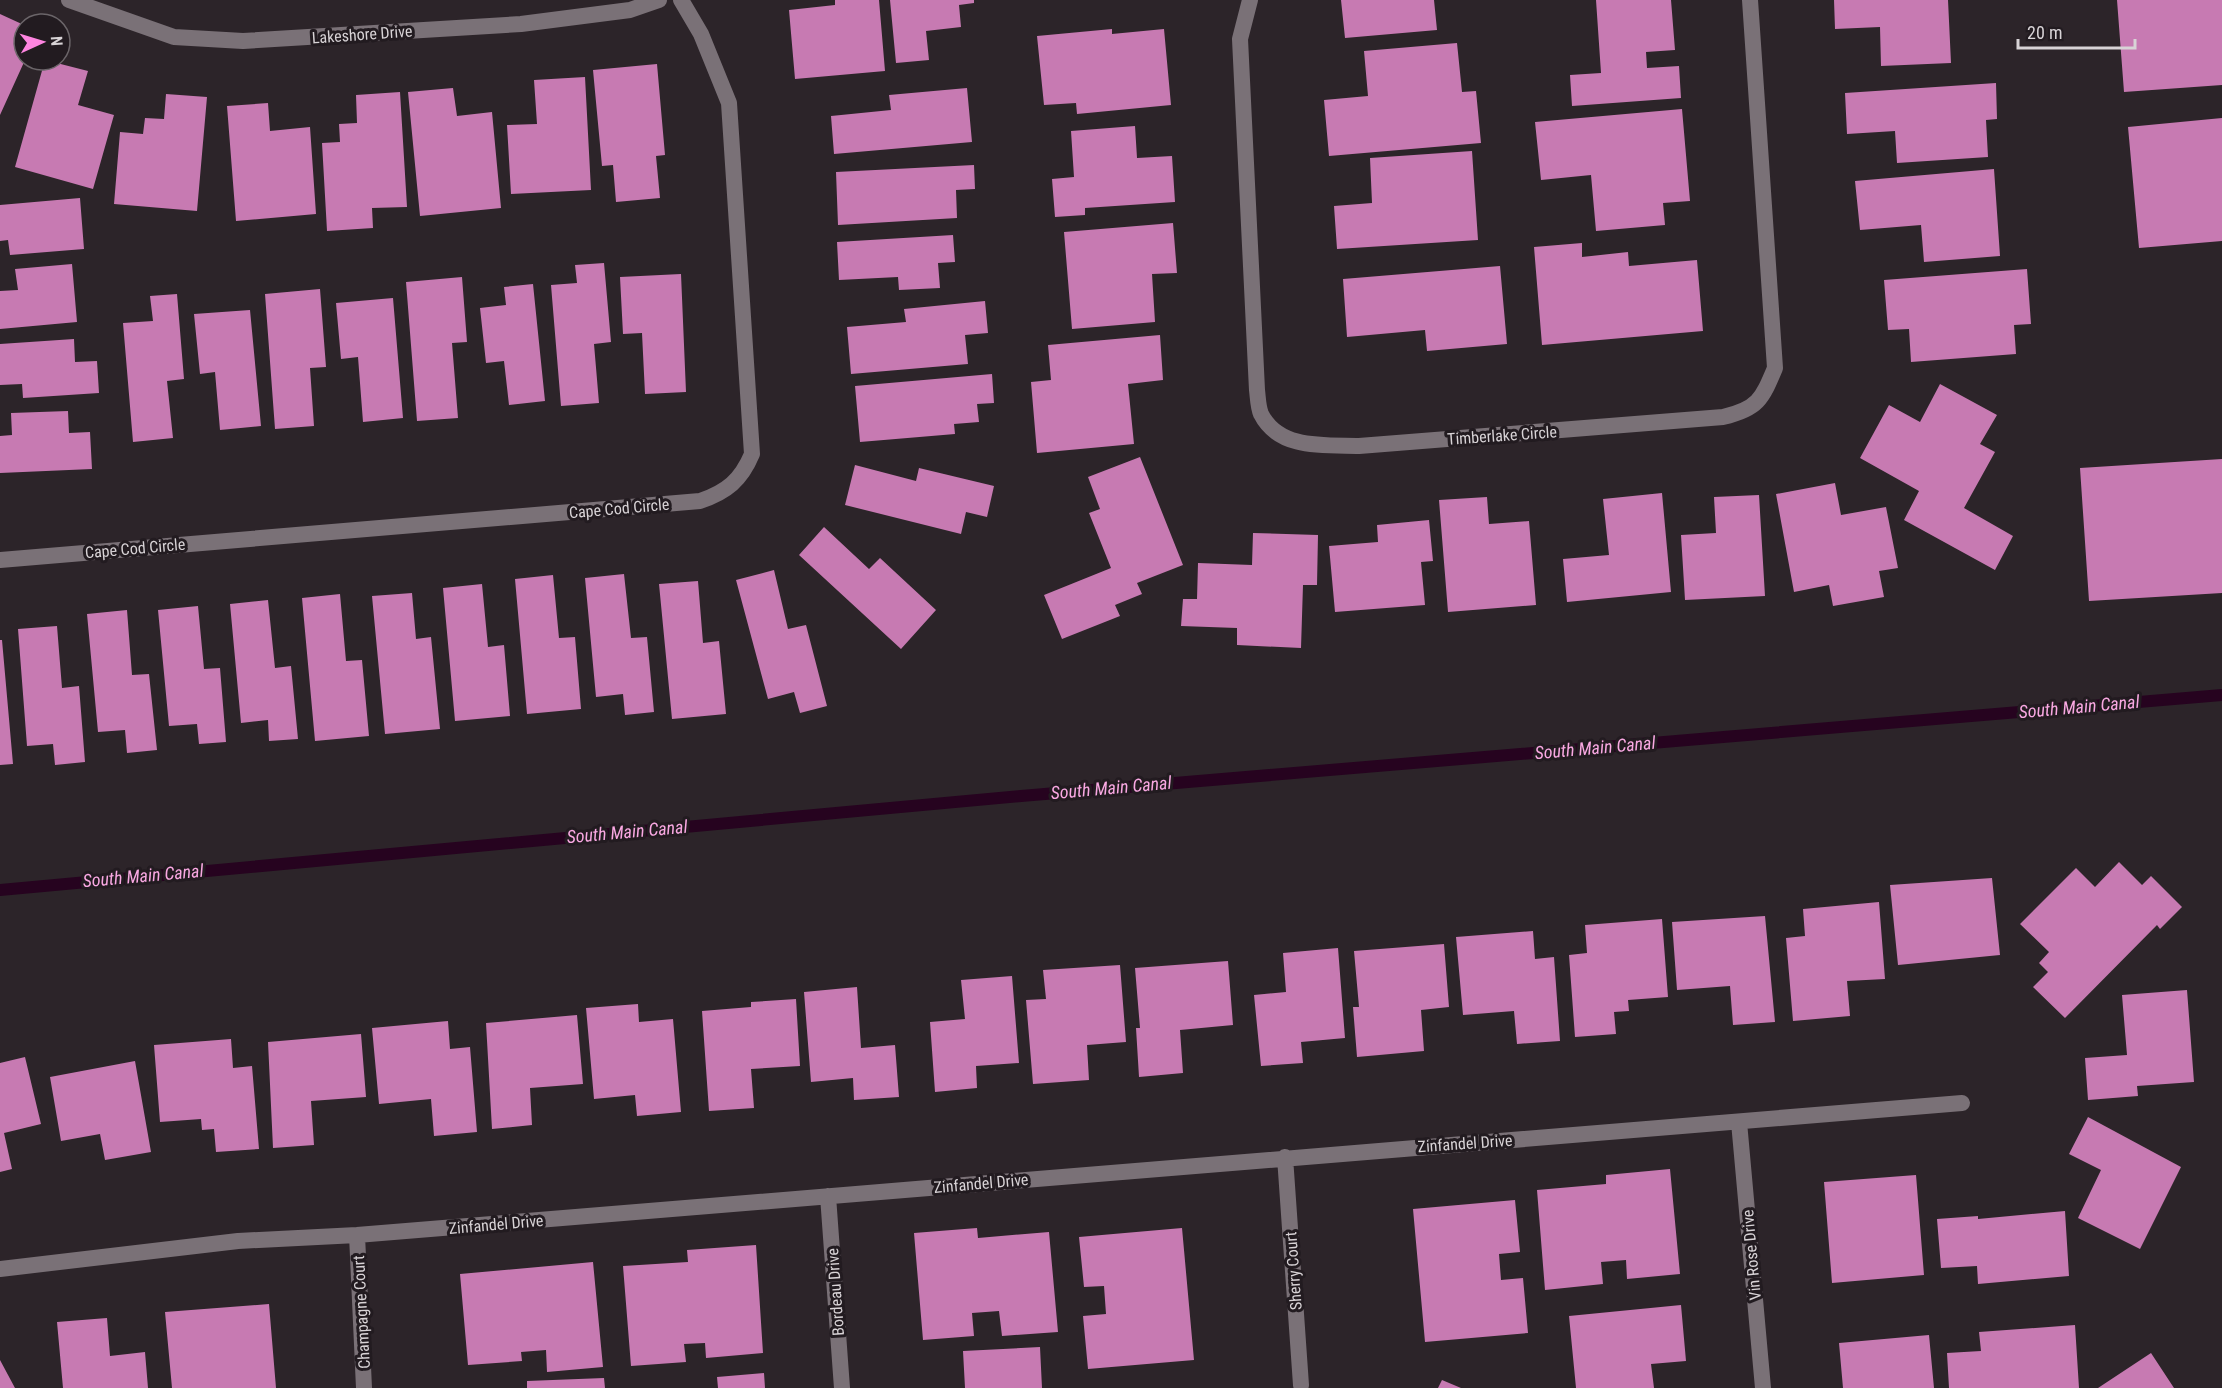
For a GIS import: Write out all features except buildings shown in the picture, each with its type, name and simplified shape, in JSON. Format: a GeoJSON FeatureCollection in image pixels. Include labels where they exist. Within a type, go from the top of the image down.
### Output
{"type":"FeatureCollection","features":[{"type":"Feature","properties":{"kind":"street","name":"Lakeshore Drive"},"geometry":{"type":"LineString","coordinates":[[69,0],[174,37],[243,41],[521,24],[630,10],[659,0]]}},
{"type":"Feature","properties":{"kind":"street","name":"Cape Cod Circle"},"geometry":{"type":"LineString","coordinates":[[0,560],[700,501],[723,493],[745,470],[753,454],[729,103],[701,34],[681,0]]}},
{"type":"Feature","properties":{"kind":"street","name":"Timberlake Circle"},"geometry":{"type":"LineString","coordinates":[[1250,0],[1240,39],[1257,390],[1261,413],[1272,428],[1289,439],[1312,445],[1359,446],[1723,417],[1744,412],[1762,399],[1774,368],[1750,0]]}},
{"type":"Feature","properties":{"kind":"street","name":"Zinfandel Drive"},"geometry":{"type":"LineString","coordinates":[[0,1269],[238,1242],[357,1235],[1285,1157],[1962,1104]]}},
{"type":"Feature","properties":{"kind":"street","name":"Vin Rose Drive"},"geometry":{"type":"LineString","coordinates":[[1739,1122],[1763,1388]]}},
{"type":"Feature","properties":{"kind":"street","name":"Sherry Court"},"geometry":{"type":"LineString","coordinates":[[1285,1157],[1301,1385]]}},
{"type":"Feature","properties":{"kind":"street","name":"Bordeau Drive"},"geometry":{"type":"LineString","coordinates":[[828,1196],[842,1388]]}},
{"type":"Feature","properties":{"kind":"street","name":"Champagne Court"},"geometry":{"type":"LineString","coordinates":[[357,1235],[364,1388]]}},
{"type":"Feature","properties":{"kind":"waterway","name":"South Main Canal"},"geometry":{"type":"LineString","coordinates":[[0,890],[1021,796],[2222,695]]}}]}
